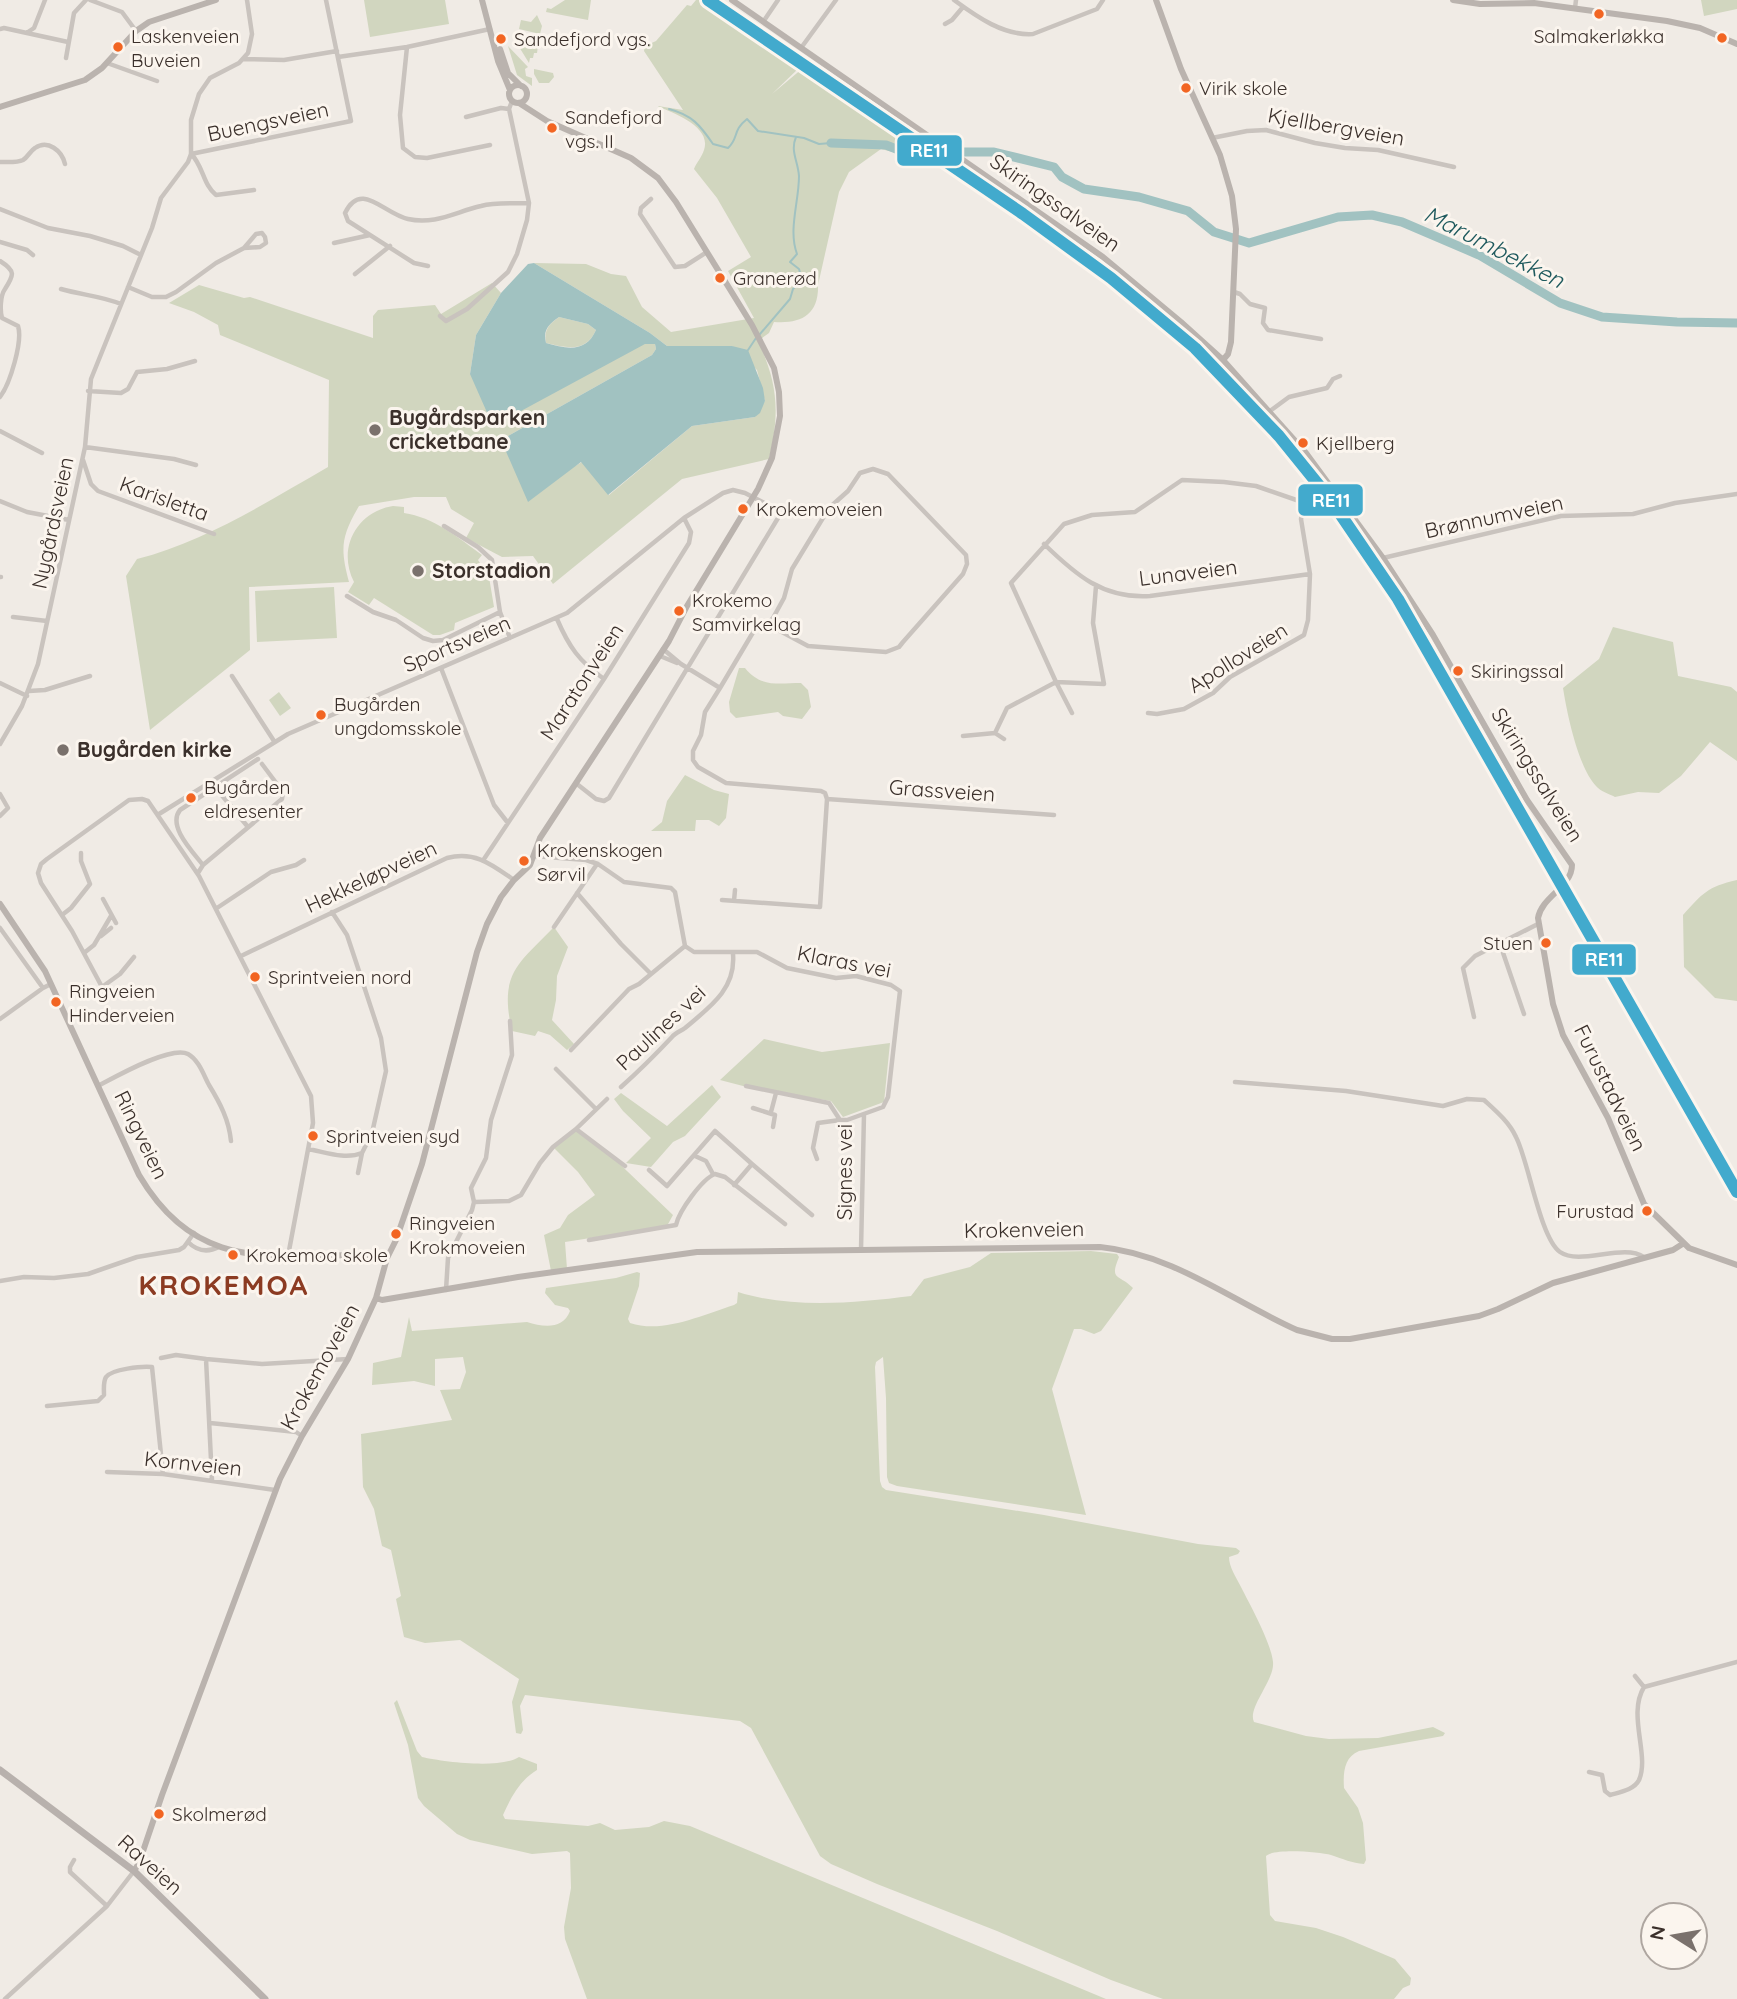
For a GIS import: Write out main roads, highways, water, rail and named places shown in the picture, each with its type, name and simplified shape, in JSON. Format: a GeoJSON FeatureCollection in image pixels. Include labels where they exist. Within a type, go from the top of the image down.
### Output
{"type":"FeatureCollection","features":[{"type":"Feature","properties":{"kind":"main road"},"geometry":{"type":"LineString","coordinates":[[0,107],[85,80],[107,63],[136,31],[155,19],[216,0]]}},
{"type":"Feature","properties":{"kind":"main road","name":"Krokemoveien"},"geometry":{"type":"LineString","coordinates":[[134,1871],[133,1866],[142,1850],[275,1490],[302,1436],[348,1359],[376,1298],[387,1258],[396,1240],[422,1164],[484,932],[501,897],[525,871],[540,838],[661,652],[666,639],[754,496],[777,443],[780,410],[778,383],[765,347],[667,189],[652,173],[631,158],[547,121],[509,96],[510,90],[490,29],[484,0]]}},
{"type":"Feature","properties":{"kind":"main road","name":"Krokemoveien"},"geometry":{"type":"LineString","coordinates":[[484,0],[505,67],[526,93],[531,105],[547,121]]}},
{"type":"Feature","properties":{"kind":"main road","name":"Skiringssalveien"},"geometry":{"type":"LineString","coordinates":[[732,0],[1103,257],[1223,360],[1270,411],[1326,478],[1383,558],[1433,635],[1531,806],[1569,860],[1572,869],[1564,883],[1542,905],[1538,924]]}},
{"type":"Feature","properties":{"kind":"main road"},"geometry":{"type":"LineString","coordinates":[[1156,0],[1181,69],[1212,138],[1234,208],[1230,346],[1223,360]]}},
{"type":"Feature","properties":{"kind":"main road"},"geometry":{"type":"LineString","coordinates":[[1453,0],[1480,4],[1534,3],[1681,23],[1737,44]]}},
{"type":"Feature","properties":{"kind":"main road"},"geometry":{"type":"LineString","coordinates":[[510,90],[513,86],[521,86]]}},
{"type":"Feature","properties":{"kind":"main road"},"geometry":{"type":"LineString","coordinates":[[515,102],[525,99],[526,93]]}},
{"type":"Feature","properties":{"kind":"main road","name":"Ringveien"},"geometry":{"type":"LineString","coordinates":[[0,904],[29,944],[51,984],[145,1186],[167,1212],[194,1233],[219,1247],[258,1256],[362,1255],[387,1258]]}},
{"type":"Feature","properties":{"kind":"main road","name":"Furustadveien"},"geometry":{"type":"LineString","coordinates":[[1538,924],[1553,1004],[1563,1035],[1608,1118],[1644,1204],[1684,1243],[1699,1252],[1737,1265]]}},
{"type":"Feature","properties":{"kind":"main road","name":"Krokenveien"},"geometry":{"type":"LineString","coordinates":[[376,1298],[382,1300],[680,1254],[1114,1248],[1168,1264],[1297,1330],[1341,1340],[1479,1316],[1553,1283],[1672,1250],[1684,1243]]}},
{"type":"Feature","properties":{"kind":"main road","name":"Raveien"},"geometry":{"type":"LineString","coordinates":[[0,1770],[134,1871],[265,1999]]}},
{"type":"Feature","properties":{"kind":"water"},"geometry":{"type":"Polygon","coordinates":[[[534,263],[667,346],[732,346],[748,350],[763,388],[765,401],[760,413],[755,417],[692,426],[608,495],[581,462],[528,502],[501,440],[652,355],[656,349],[655,344],[645,344],[493,426],[470,374],[476,335],[501,293],[528,264],[534,263]],[[559,317],[547,328],[546,343],[568,348],[581,346],[587,343],[596,330],[588,324],[559,317]]]}},
{"type":"Feature","properties":{"kind":"waterway"},"geometry":{"type":"LineString","coordinates":[[669,109],[684,114],[695,122],[713,144],[728,148],[739,127],[747,119],[758,131],[804,138],[819,144],[831,143]]}},
{"type":"Feature","properties":{"kind":"waterway"},"geometry":{"type":"LineString","coordinates":[[760,334],[790,299],[793,289],[802,280],[799,269],[790,262],[797,254],[794,235],[799,186],[794,152],[796,137]]}},
{"type":"Feature","properties":{"kind":"waterway","name":"Marumbekken"},"geometry":{"type":"LineString","coordinates":[[831,143],[886,145],[914,156],[934,158]]}},
{"type":"Feature","properties":{"kind":"waterway","name":"Marumbekken"},"geometry":{"type":"LineString","coordinates":[[963,152],[994,152],[1054,167],[1062,177],[1084,189],[1139,197],[1188,211],[1214,232],[1249,243],[1338,217],[1372,215],[1402,222],[1479,255],[1560,303],[1602,317],[1737,323]]}},
{"type":"Feature","properties":{"kind":"waterway"},"geometry":{"type":"LineString","coordinates":[[748,350],[756,338]]}},
{"type":"Feature","properties":{"kind":"place","name":"Salmakerløkka"},"geometry":{"type":"Point","coordinates":[1599,14]}},
{"type":"Feature","properties":{"kind":"place","name":"Sandefjord vgs."},"geometry":{"type":"Point","coordinates":[501,39]}},
{"type":"Feature","properties":{"kind":"place","name":"Laskenveien Buveien"},"geometry":{"type":"Point","coordinates":[118,47]}},
{"type":"Feature","properties":{"kind":"place","name":"Virik skole"},"geometry":{"type":"Point","coordinates":[1186,88]}},
{"type":"Feature","properties":{"kind":"place","name":"Sandefjord vgs. II"},"geometry":{"type":"Point","coordinates":[552,128]}},
{"type":"Feature","properties":{"kind":"place","name":"Granerød"},"geometry":{"type":"Point","coordinates":[720,278]}},
{"type":"Feature","properties":{"kind":"place","name":"Bugårdsparken cricketbane"},"geometry":{"type":"Point","coordinates":[375,430]}},
{"type":"Feature","properties":{"kind":"place","name":"Kjellberg"},"geometry":{"type":"Point","coordinates":[1303,443]}},
{"type":"Feature","properties":{"kind":"place","name":"Krokemoveien"},"geometry":{"type":"Point","coordinates":[743,509]}},
{"type":"Feature","properties":{"kind":"place","name":"Storstadion"},"geometry":{"type":"Point","coordinates":[418,571]}},
{"type":"Feature","properties":{"kind":"place","name":"Krokemo Samvirkelag"},"geometry":{"type":"Point","coordinates":[679,611]}},
{"type":"Feature","properties":{"kind":"place","name":"Skiringssal"},"geometry":{"type":"Point","coordinates":[1458,671]}},
{"type":"Feature","properties":{"kind":"place","name":"Bugården ungdomsskole"},"geometry":{"type":"Point","coordinates":[321,715]}},
{"type":"Feature","properties":{"kind":"place","name":"Bugården kirke"},"geometry":{"type":"Point","coordinates":[63,750]}},
{"type":"Feature","properties":{"kind":"place","name":"Bugården eldresenter"},"geometry":{"type":"Point","coordinates":[191,798]}},
{"type":"Feature","properties":{"kind":"place","name":"Krokenskogen Sørvil"},"geometry":{"type":"Point","coordinates":[524,861]}},
{"type":"Feature","properties":{"kind":"place","name":"Stuen"},"geometry":{"type":"Point","coordinates":[1546,943]}},
{"type":"Feature","properties":{"kind":"place","name":"Sprintveien nord"},"geometry":{"type":"Point","coordinates":[255,977]}},
{"type":"Feature","properties":{"kind":"place","name":"Ringveien Hinderveien"},"geometry":{"type":"Point","coordinates":[56,1002]}},
{"type":"Feature","properties":{"kind":"place","name":"Sprintveien syd"},"geometry":{"type":"Point","coordinates":[313,1136]}},
{"type":"Feature","properties":{"kind":"place","name":"Furustad"},"geometry":{"type":"Point","coordinates":[1647,1211]}},
{"type":"Feature","properties":{"kind":"place","name":"Ringveien Krokmoveien"},"geometry":{"type":"Point","coordinates":[396,1234]}},
{"type":"Feature","properties":{"kind":"place","name":"Krokemoa skole"},"geometry":{"type":"Point","coordinates":[233,1255]}},
{"type":"Feature","properties":{"kind":"place","name":"Skolmerød"},"geometry":{"type":"Point","coordinates":[159,1814]}},
{"type":"Feature","properties":{"kind":"district","name":"KROKEMOA"},"geometry":{"type":"Point","coordinates":[224,1285]}}]}
